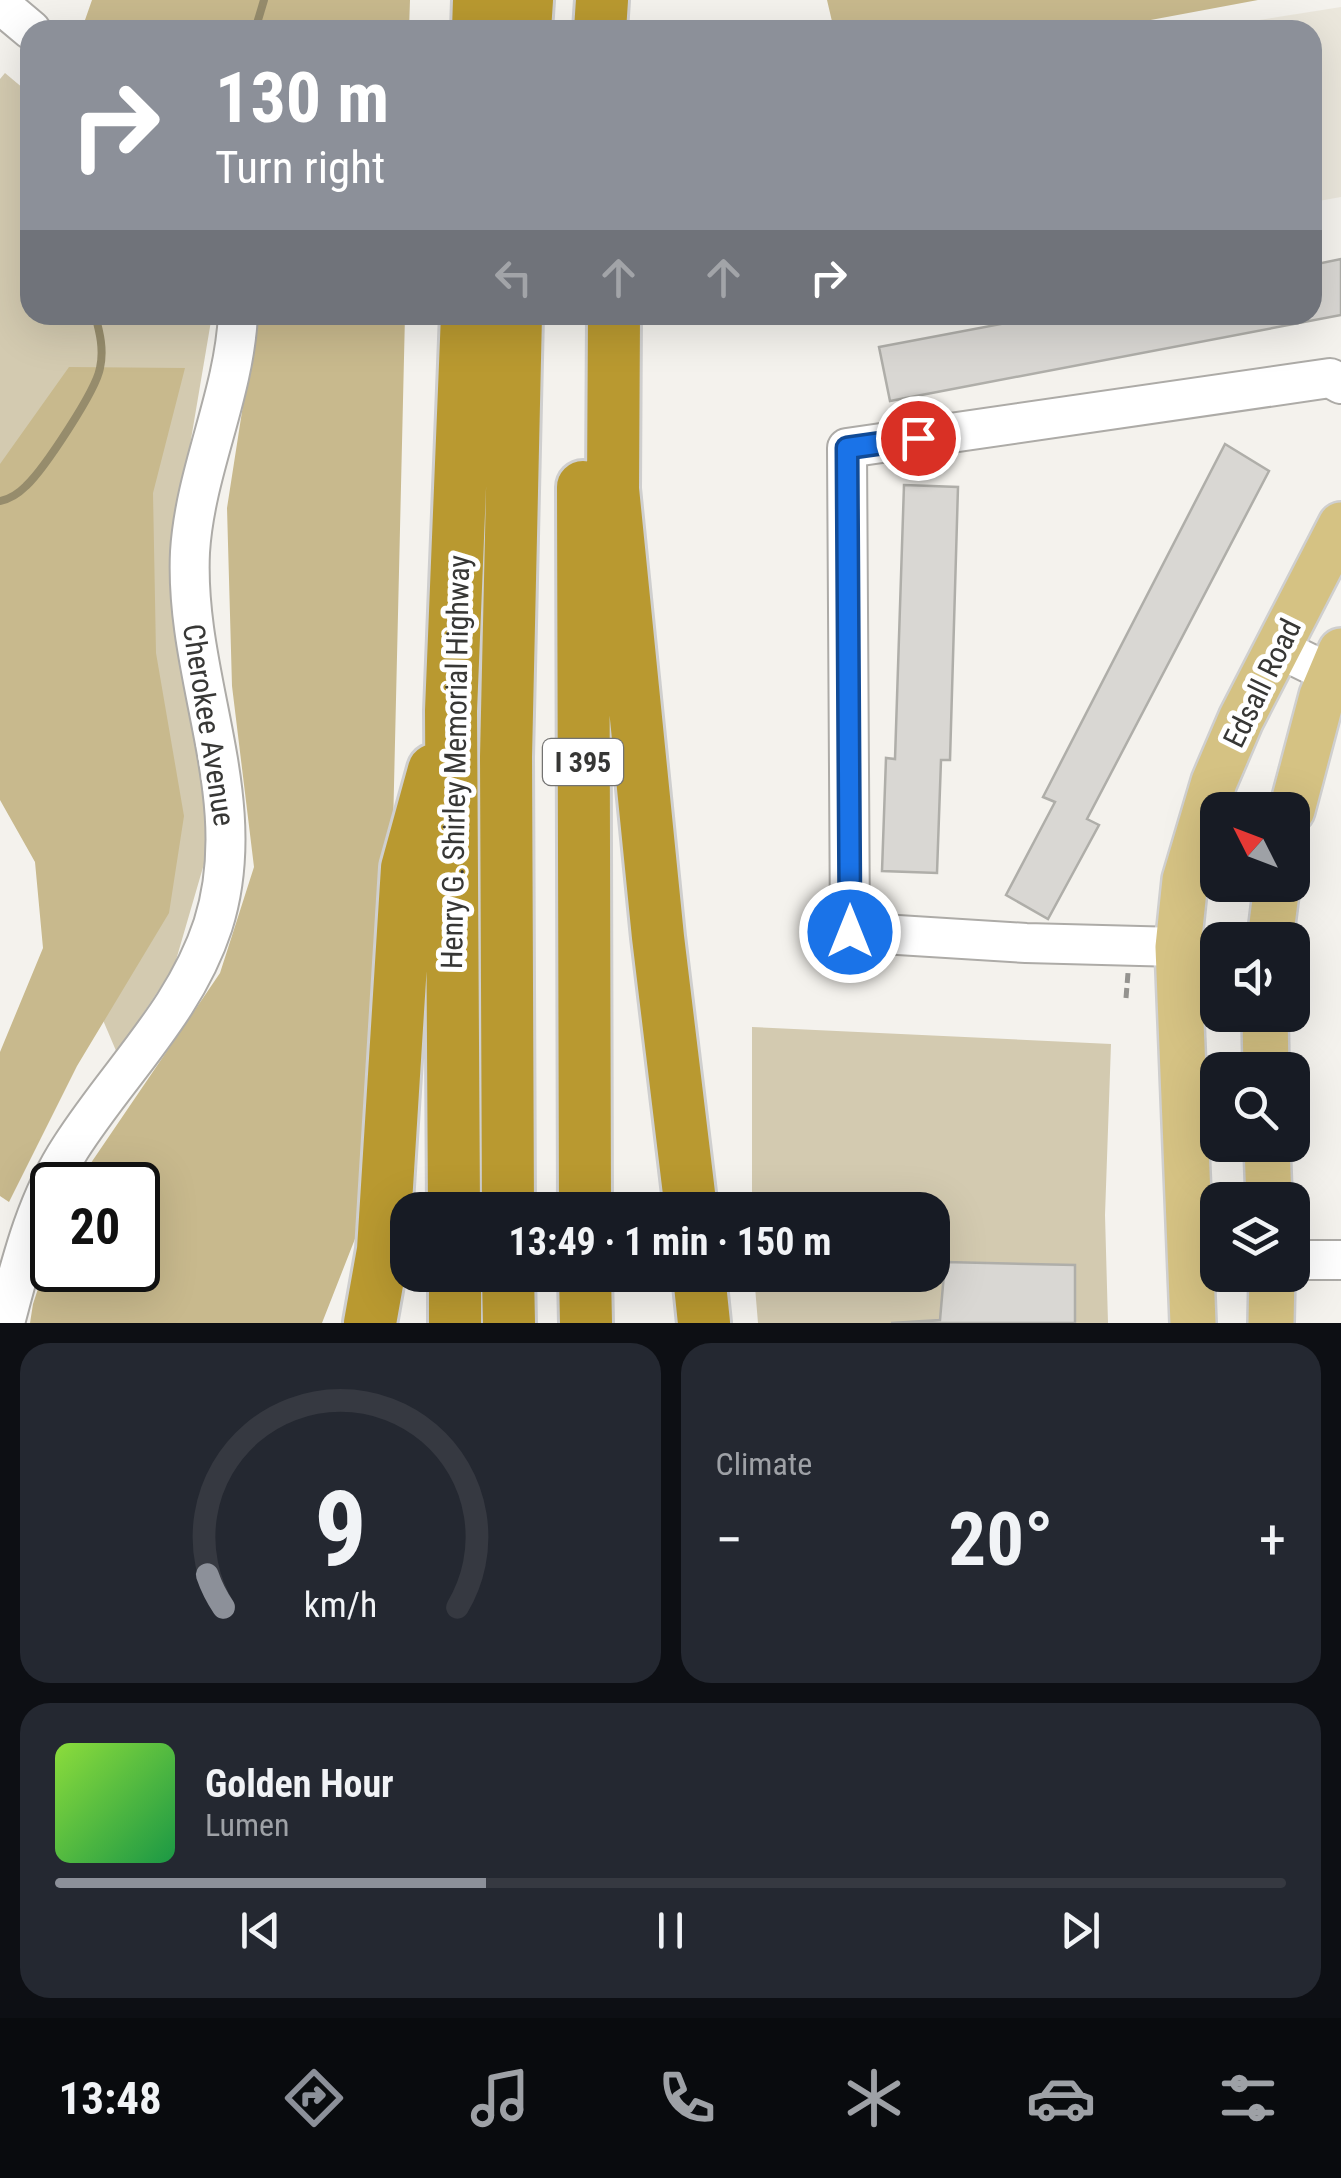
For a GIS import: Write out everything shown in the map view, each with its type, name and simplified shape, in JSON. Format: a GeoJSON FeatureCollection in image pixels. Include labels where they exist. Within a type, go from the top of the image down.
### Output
{"type":"FeatureCollection","features":[{"type":"Feature","properties":{"kind":"highway","name":"Henry G. Shirley Memorial Highway"},"geometry":{"type":"LineString","coordinates":[[454,1192],[451,711],[467,325]]}},
{"type":"Feature","properties":{"kind":"highway"},"geometry":{"type":"LineString","coordinates":[[508,1192],[506,776],[516,325]]}},
{"type":"Feature","properties":{"kind":"highway","name":"I 395"},"geometry":{"type":"LineString","coordinates":[[585,1192],[582,615],[586,325]]}},
{"type":"Feature","properties":{"kind":"highway"},"geometry":{"type":"LineString","coordinates":[[614,325],[613,489],[688,1192]]}},
{"type":"Feature","properties":{"kind":"highway"},"geometry":{"type":"LineString","coordinates":[[370,1323],[382,1250],[407,868],[451,711]]}},
{"type":"Feature","properties":{"kind":"highway"},"geometry":{"type":"LineString","coordinates":[[454,1292],[455,1323]]}},
{"type":"Feature","properties":{"kind":"highway"},"geometry":{"type":"LineString","coordinates":[[508,1292],[509,1323]]}},
{"type":"Feature","properties":{"kind":"highway"},"geometry":{"type":"LineString","coordinates":[[585,1292],[586,1323]]}},
{"type":"Feature","properties":{"kind":"highway"},"geometry":{"type":"LineString","coordinates":[[700,1292],[704,1323]]}},
{"type":"Feature","properties":{"kind":"main road","name":"Edsall Road"},"geometry":{"type":"LineString","coordinates":[[1200,1222],[1178,947],[1185,880],[1208,800],[1242,719],[1341,525]]}},
{"type":"Feature","properties":{"kind":"main road","name":"Edsall Road"},"geometry":{"type":"LineString","coordinates":[[1296,792],[1338,668]]}},
{"type":"Feature","properties":{"kind":"main road","name":"Edsall Road"},"geometry":{"type":"LineString","coordinates":[[1192,1323],[1200,1277]]}},
{"type":"Feature","properties":{"kind":"main road"},"geometry":{"type":"LineString","coordinates":[[1271,1323],[1272,1292]]}},
{"type":"Feature","properties":{"kind":"street"},"geometry":{"type":"LineString","coordinates":[[0,4],[20,21]]}},
{"type":"Feature","properties":{"kind":"street","name":"Cherokee Avenue"},"geometry":{"type":"LineString","coordinates":[[5,1323],[24,1249],[45,1194],[83,1129],[168,1017],[204,951],[218,906],[227,823],[224,788],[194,634],[190,550],[194,518],[227,390],[237,325]]}},
{"type":"Feature","properties":{"kind":"street"},"geometry":{"type":"LineString","coordinates":[[1178,947],[1026,944],[850,932],[847,448],[1330,378],[1341,384]]}},
{"type":"Feature","properties":{"kind":"street"},"geometry":{"type":"LineString","coordinates":[[1278,648],[1338,668]]}},
{"type":"Feature","properties":{"kind":"street"},"geometry":{"type":"LineString","coordinates":[[1310,1260],[1341,1260]]}},
{"type":"Feature","properties":{"kind":"path"},"geometry":{"type":"LineString","coordinates":[[1126,998],[1128,970]]}},
{"type":"Feature","properties":{"kind":"shaded area"},"geometry":{"type":"Polygon","coordinates":[[[92,0],[410,0],[409,20],[85,20],[92,0]]]}},
{"type":"Feature","properties":{"kind":"shaded area"},"geometry":{"type":"Polygon","coordinates":[[[827,0],[1258,0],[1151,20],[832,20],[827,0]]]}},
{"type":"Feature","properties":{"kind":"shaded area"},"geometry":{"type":"Polygon","coordinates":[[[1341,7],[1341,197],[1322,200],[1322,20],[1259,20],[1341,7]]]}},
{"type":"Feature","properties":{"kind":"shaded area"},"geometry":{"type":"Polygon","coordinates":[[[5,73],[20,86],[20,325],[210,325],[173,546],[207,766],[206,857],[174,967],[117,1053],[0,779],[0,79],[5,73]]]}},
{"type":"Feature","properties":{"kind":"shaded area"},"geometry":{"type":"Polygon","coordinates":[[[255,325],[405,325],[389,999],[362,1221],[322,1323],[30,1323],[37,1292],[160,1292],[160,1162],[92,1162],[220,973],[254,867],[232,686],[227,508],[255,325]]]}},
{"type":"Feature","properties":{"kind":"shaded area"},"geometry":{"type":"Polygon","coordinates":[[[69,367],[185,368],[153,493],[156,653],[184,816],[169,913],[77,1066],[9,1202],[0,1196],[0,1052],[43,948],[35,862],[0,800],[0,464],[69,367]]]}},
{"type":"Feature","properties":{"kind":"shaded area"},"geometry":{"type":"Polygon","coordinates":[[[752,1027],[1111,1044],[1105,1215],[1108,1323],[758,1323],[755,1292],[950,1292],[950,1192],[752,1192],[752,1027]]]}},
{"type":"Feature","properties":{"kind":"building"},"geometry":{"type":"Polygon","coordinates":[[[1341,259],[1341,315],[1322,319],[1322,263],[1341,259]]]}},
{"type":"Feature","properties":{"kind":"building"},"geometry":{"type":"Polygon","coordinates":[[[995,325],[1289,325],[890,401],[879,347],[995,325]]]}},
{"type":"Feature","properties":{"kind":"building"},"geometry":{"type":"Polygon","coordinates":[[[1225,444],[1269,471],[1087,819],[1099,825],[1048,919],[1006,895],[1055,802],[1043,797],[1225,444]]]}},
{"type":"Feature","properties":{"kind":"building"},"geometry":{"type":"Polygon","coordinates":[[[904,485],[958,487],[950,760],[941,760],[937,873],[882,871],[886,758],[895,759],[904,485]]]}},
{"type":"Feature","properties":{"kind":"building"},"geometry":{"type":"Polygon","coordinates":[[[950,1262],[1075,1265],[1075,1323],[891,1323],[940,1320],[942,1292],[950,1292],[950,1262]]]}},
{"type":"Feature","properties":{"kind":"waterway"},"geometry":{"type":"LineString","coordinates":[[258,20],[264,0]]}},
{"type":"Feature","properties":{"kind":"waterway"},"geometry":{"type":"LineString","coordinates":[[0,501],[17,494],[34,477],[89,394],[101,361],[97,325]]}},
{"type":"Feature","properties":{"kind":"route"},"geometry":{"type":"LineString","coordinates":[[850,932],[847,448],[918,438]]}}]}
